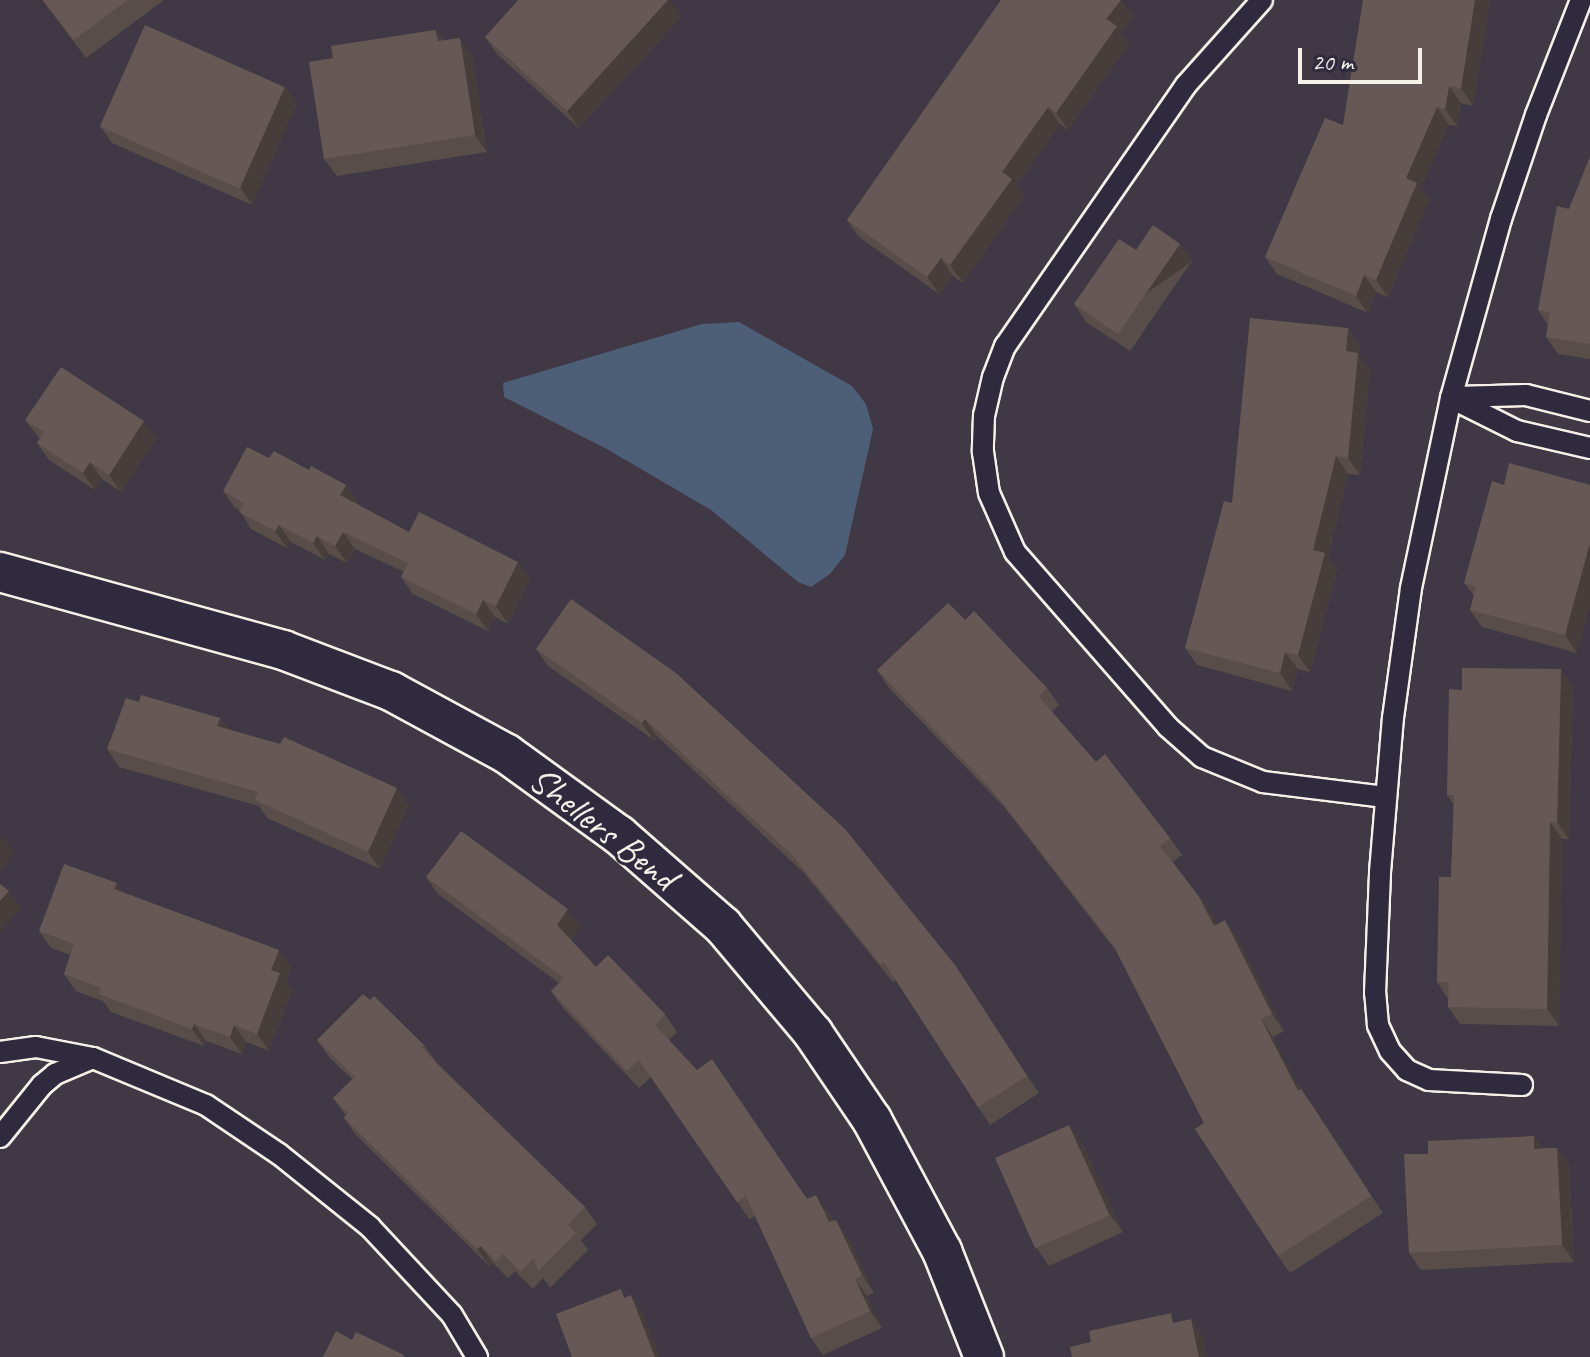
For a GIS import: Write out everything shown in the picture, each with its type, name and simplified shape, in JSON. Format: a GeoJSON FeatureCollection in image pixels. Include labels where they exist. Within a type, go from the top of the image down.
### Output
{"type":"FeatureCollection","features":[{"type":"Feature","properties":{"kind":"street","name":"Shellers Bend"},"geometry":{"type":"LineString","coordinates":[[0,572],[283,650],[391,691],[507,754],[619,835],[723,926],[813,1033],[872,1120],[942,1251],[984,1357]]}},
{"type":"Feature","properties":{"kind":"lane"},"geometry":{"type":"LineString","coordinates":[[1262,0],[1186,85],[1026,310],[1005,346],[993,377],[984,415],[983,452],[989,493],[1015,552],[1168,727],[1202,757],[1263,782],[1385,797]]}},
{"type":"Feature","properties":{"kind":"lane"},"geometry":{"type":"LineString","coordinates":[[1522,1085],[1429,1080],[1407,1070],[1390,1051],[1378,1025],[1375,993],[1385,797],[1411,588],[1451,398],[1501,219],[1536,115],[1581,0]]}},
{"type":"Feature","properties":{"kind":"lane"},"geometry":{"type":"LineString","coordinates":[[1451,398],[1526,395],[1590,411]]}},
{"type":"Feature","properties":{"kind":"lane"},"geometry":{"type":"LineString","coordinates":[[1451,398],[1517,431],[1590,448]]}},
{"type":"Feature","properties":{"kind":"lane"},"geometry":{"type":"LineString","coordinates":[[0,1052],[36,1047],[93,1058],[206,1105],[279,1154],[370,1227],[452,1315],[477,1357]]}},
{"type":"Feature","properties":{"kind":"lane"},"geometry":{"type":"LineString","coordinates":[[0,1137],[49,1079],[93,1058]]}},
{"type":"Feature","properties":{"kind":"water"},"geometry":{"type":"Polygon","coordinates":[[[739,322],[852,386],[866,404],[873,429],[845,555],[830,574],[811,587],[798,582],[711,510],[605,448],[504,397],[503,383],[702,324],[739,322]]]}},
{"type":"Feature","properties":{"kind":"building"},"geometry":{"type":"Polygon","coordinates":[[[43,0],[128,0],[74,40],[43,0]]]}},
{"type":"Feature","properties":{"kind":"building"},"geometry":{"type":"Polygon","coordinates":[[[518,0],[668,0],[567,111],[485,37],[518,0]]]}},
{"type":"Feature","properties":{"kind":"building"},"geometry":{"type":"Polygon","coordinates":[[[1001,0],[1121,0],[1106,19],[1117,26],[1056,113],[1048,107],[1002,172],[1012,179],[950,265],[941,258],[927,277],[847,220],[1001,0]]]}},
{"type":"Feature","properties":{"kind":"building"},"geometry":{"type":"Polygon","coordinates":[[[1363,0],[1475,0],[1461,88],[1449,86],[1445,109],[1437,107],[1406,178],[1417,183],[1376,280],[1364,275],[1356,296],[1265,257],[1325,118],[1343,125],[1363,0]]]}},
{"type":"Feature","properties":{"kind":"building"},"geometry":{"type":"Polygon","coordinates":[[[145,25],[285,87],[240,189],[100,126],[145,25]]]}},
{"type":"Feature","properties":{"kind":"building"},"geometry":{"type":"Polygon","coordinates":[[[435,30],[438,41],[460,38],[475,135],[324,159],[309,62],[333,58],[331,46],[435,30]]]}},
{"type":"Feature","properties":{"kind":"building"},"geometry":{"type":"Polygon","coordinates":[[[1590,157],[1590,344],[1546,337],[1550,313],[1538,310],[1557,206],[1569,209],[1590,157]]]}},
{"type":"Feature","properties":{"kind":"building"},"geometry":{"type":"Polygon","coordinates":[[[1153,225],[1180,244],[1118,334],[1074,304],[1119,239],[1136,250],[1153,225]]]}},
{"type":"Feature","properties":{"kind":"building"},"geometry":{"type":"Polygon","coordinates":[[[1250,318],[1348,328],[1346,351],[1358,353],[1348,458],[1336,456],[1313,550],[1325,553],[1298,655],[1285,652],[1280,673],[1185,648],[1224,501],[1232,503],[1250,318]]]}},
{"type":"Feature","properties":{"kind":"building"},"geometry":{"type":"Polygon","coordinates":[[[61,367],[144,421],[109,475],[90,462],[83,473],[37,443],[44,432],[25,420],[61,367]]]}},
{"type":"Feature","properties":{"kind":"building"},"geometry":{"type":"Polygon","coordinates":[[[247,447],[269,458],[274,451],[309,470],[311,466],[346,485],[340,495],[409,532],[419,512],[518,562],[496,606],[483,600],[476,614],[401,577],[408,563],[343,532],[335,546],[317,536],[313,543],[279,525],[275,531],[239,512],[244,503],[223,491],[247,447]]]}},
{"type":"Feature","properties":{"kind":"building"},"geometry":{"type":"Polygon","coordinates":[[[1509,463],[1590,485],[1590,543],[1565,635],[1470,610],[1476,587],[1464,583],[1492,481],[1504,485],[1509,463]]]}},
{"type":"Feature","properties":{"kind":"building"},"geometry":{"type":"Polygon","coordinates":[[[571,599],[676,673],[845,829],[955,965],[1027,1076],[978,1107],[884,962],[881,965],[792,855],[645,719],[642,723],[536,649],[571,599]]]}},
{"type":"Feature","properties":{"kind":"building"},"geometry":{"type":"Polygon","coordinates":[[[948,603],[965,620],[974,611],[1047,688],[1039,697],[1096,762],[1105,754],[1170,838],[1160,846],[1199,897],[1214,926],[1225,920],[1272,1014],[1261,1019],[1298,1091],[1301,1089],[1371,1196],[1278,1256],[1195,1129],[1204,1123],[1114,946],[993,791],[877,670],[948,603]]]}},
{"type":"Feature","properties":{"kind":"building"},"geometry":{"type":"Polygon","coordinates":[[[1462,668],[1561,669],[1557,822],[1550,822],[1547,1009],[1448,1007],[1449,982],[1437,982],[1439,877],[1451,877],[1454,795],[1447,795],[1449,689],[1462,690],[1462,668]]]}},
{"type":"Feature","properties":{"kind":"building"},"geometry":{"type":"Polygon","coordinates":[[[141,695],[220,718],[217,726],[280,744],[284,737],[397,788],[368,852],[255,800],[258,792],[107,749],[126,698],[139,702],[141,695]]]}},
{"type":"Feature","properties":{"kind":"building"},"geometry":{"type":"Polygon","coordinates":[[[461,831],[568,909],[557,925],[596,967],[608,955],[665,1014],[655,1025],[697,1070],[712,1059],[807,1199],[816,1195],[829,1222],[836,1220],[862,1275],[855,1279],[870,1311],[811,1338],[746,1196],[737,1202],[639,1060],[627,1071],[551,991],[564,978],[426,877],[461,831]]]}},
{"type":"Feature","properties":{"kind":"building"},"geometry":{"type":"Polygon","coordinates":[[[64,864],[117,883],[114,889],[279,950],[271,970],[280,973],[257,1034],[234,1025],[230,1037],[194,1024],[192,1029],[99,994],[101,988],[64,974],[74,944],[39,931],[64,864]]]}},
{"type":"Feature","properties":{"kind":"building"},"geometry":{"type":"Polygon","coordinates":[[[0,884],[9,891],[0,901],[0,884]]]}},
{"type":"Feature","properties":{"kind":"building"},"geometry":{"type":"Polygon","coordinates":[[[363,994],[370,1000],[374,996],[424,1045],[422,1047],[440,1067],[585,1207],[568,1225],[576,1233],[538,1271],[534,1258],[521,1272],[503,1254],[496,1261],[481,1246],[477,1249],[344,1118],[348,1113],[333,1098],[355,1077],[317,1040],[363,994]]]}},
{"type":"Feature","properties":{"kind":"building"},"geometry":{"type":"Polygon","coordinates":[[[1069,1125],[1109,1215],[1035,1248],[995,1158],[1069,1125]]]}},
{"type":"Feature","properties":{"kind":"building"},"geometry":{"type":"Polygon","coordinates":[[[1534,1136],[1534,1149],[1557,1148],[1562,1245],[1409,1253],[1404,1154],[1428,1154],[1428,1141],[1534,1136]]]}},
{"type":"Feature","properties":{"kind":"building"},"geometry":{"type":"Polygon","coordinates":[[[621,1289],[624,1298],[631,1295],[655,1357],[572,1357],[556,1314],[621,1289]]]}},
{"type":"Feature","properties":{"kind":"building"},"geometry":{"type":"Polygon","coordinates":[[[1171,1313],[1173,1323],[1191,1319],[1199,1357],[1072,1357],[1070,1347],[1091,1342],[1089,1331],[1171,1313]]]}},
{"type":"Feature","properties":{"kind":"building"},"geometry":{"type":"Polygon","coordinates":[[[336,1331],[352,1340],[356,1332],[404,1355],[323,1357],[336,1331]]]}}]}
